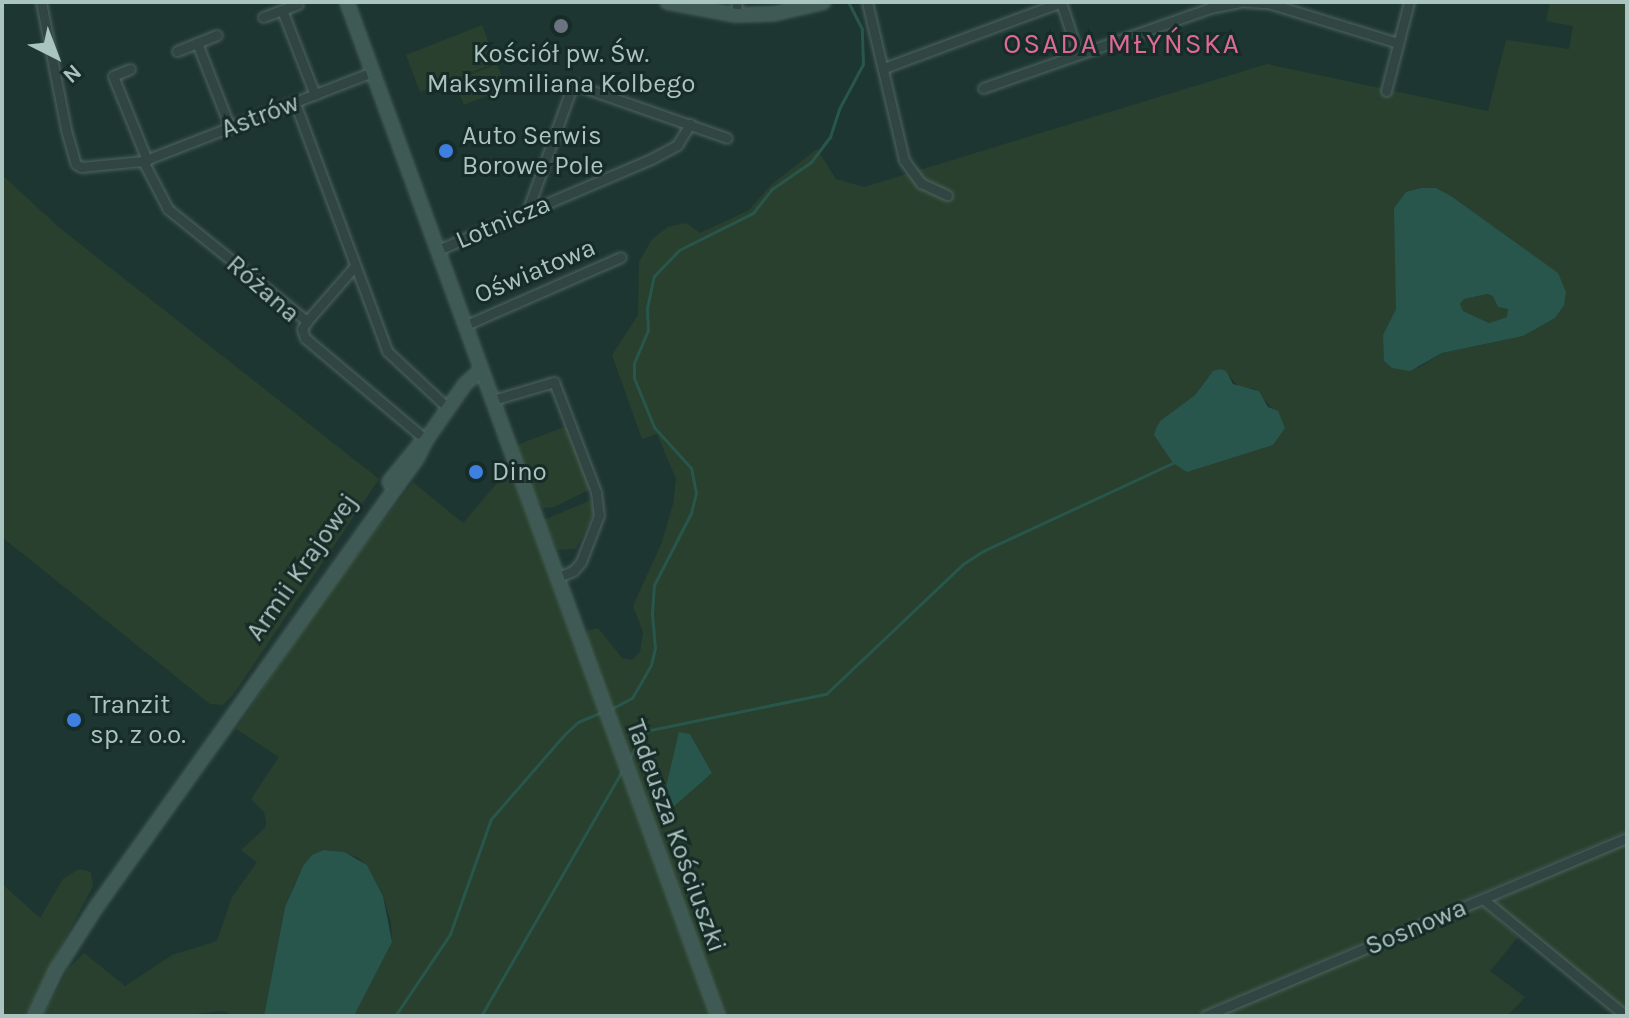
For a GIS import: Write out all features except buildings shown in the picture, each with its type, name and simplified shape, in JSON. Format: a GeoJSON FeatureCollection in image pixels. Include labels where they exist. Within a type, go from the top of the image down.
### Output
{"type":"FeatureCollection","features":[{"type":"Feature","properties":{"kind":"street","name":"Astrów"},"geometry":{"type":"LineString","coordinates":[[41,2],[76,164],[84,167],[145,160],[373,72]]}},
{"type":"Feature","properties":{"kind":"street","name":"Oświatowa"},"geometry":{"type":"LineString","coordinates":[[347,2],[592,671]]}},
{"type":"Feature","properties":{"kind":"street"},"geometry":{"type":"LineString","coordinates":[[667,2],[773,14],[824,2]]}},
{"type":"Feature","properties":{"kind":"street"},"geometry":{"type":"LineString","coordinates":[[867,2],[904,160],[921,183],[947,195]]}},
{"type":"Feature","properties":{"kind":"street"},"geometry":{"type":"LineString","coordinates":[[884,68],[1061,2],[1078,54]]}},
{"type":"Feature","properties":{"kind":"street"},"geometry":{"type":"LineString","coordinates":[[983,88],[1210,8],[1244,2],[1268,3],[1398,43]]}},
{"type":"Feature","properties":{"kind":"street"},"geometry":{"type":"LineString","coordinates":[[1386,91],[1409,2]]}},
{"type":"Feature","properties":{"kind":"street"},"geometry":{"type":"LineString","coordinates":[[263,17],[298,4]]}},
{"type":"Feature","properties":{"kind":"street"},"geometry":{"type":"LineString","coordinates":[[282,10],[315,95]]}},
{"type":"Feature","properties":{"kind":"street"},"geometry":{"type":"LineString","coordinates":[[177,51],[217,35]]}},
{"type":"Feature","properties":{"kind":"street"},"geometry":{"type":"LineString","coordinates":[[197,43],[230,127]]}},
{"type":"Feature","properties":{"kind":"street","name":"Różana"},"geometry":{"type":"LineString","coordinates":[[130,69],[113,76],[145,160],[168,209],[307,321],[302,329],[305,338],[426,440]]}},
{"type":"Feature","properties":{"kind":"street"},"geometry":{"type":"LineString","coordinates":[[527,212],[573,84],[727,138]]}},
{"type":"Feature","properties":{"kind":"street"},"geometry":{"type":"LineString","coordinates":[[295,103],[387,351],[448,408]]}},
{"type":"Feature","properties":{"kind":"street","name":"Lotnicza"},"geometry":{"type":"LineString","coordinates":[[438,250],[651,159],[677,145],[690,124]]}},
{"type":"Feature","properties":{"kind":"street","name":"Oświatowa"},"geometry":{"type":"LineString","coordinates":[[466,325],[621,257]]}},
{"type":"Feature","properties":{"kind":"street"},"geometry":{"type":"LineString","coordinates":[[307,321],[355,266]]}},
{"type":"Feature","properties":{"kind":"street","name":"Armii Krajowej"},"geometry":{"type":"LineString","coordinates":[[34,1016],[76,938],[223,726],[417,458],[465,384],[481,370]]}},
{"type":"Feature","properties":{"kind":"street"},"geometry":{"type":"LineString","coordinates":[[493,400],[554,382],[586,466],[598,502],[597,522],[581,562],[573,571],[558,577]]}},
{"type":"Feature","properties":{"kind":"street","name":"Tadeusza Kościuszki"},"geometry":{"type":"LineString","coordinates":[[592,671],[718,1016]]}},
{"type":"Feature","properties":{"kind":"street","name":"Sosnowa"},"geometry":{"type":"LineString","coordinates":[[1205,1016],[1627,838]]}},
{"type":"Feature","properties":{"kind":"street"},"geometry":{"type":"LineString","coordinates":[[1483,899],[1626,1016]]}},
{"type":"Feature","properties":{"kind":"shaded area"},"geometry":{"type":"Polygon","coordinates":[[[1550,2],[1627,2],[1627,831],[1191,1016],[725,1016],[586,637],[587,631],[598,628],[622,658],[632,660],[640,652],[643,632],[633,606],[662,542],[673,504],[676,479],[657,434],[642,439],[612,355],[638,315],[639,262],[652,239],[668,227],[686,223],[700,233],[749,210],[771,185],[817,149],[836,179],[864,187],[1267,64],[1488,111],[1506,40],[1569,49],[1573,26],[1546,21],[1550,2]],[[1421,188],[1396,309],[1383,335],[1418,368],[1442,353],[1523,336],[1555,318],[1557,273],[1451,196],[1436,188],[1421,188]],[[1208,377],[1195,395],[1160,421],[1163,445],[1173,463],[1273,409],[1255,389],[1238,386],[1230,377],[1208,377]],[[690,734],[672,807],[712,773],[690,734]]]}},
{"type":"Feature","properties":{"kind":"shaded area"},"geometry":{"type":"Polygon","coordinates":[[[482,25],[496,63],[420,92],[406,55],[482,25]]]}},
{"type":"Feature","properties":{"kind":"shaded area"},"geometry":{"type":"Polygon","coordinates":[[[497,64],[506,88],[464,105],[454,81],[497,64]]]}},
{"type":"Feature","properties":{"kind":"shaded area"},"geometry":{"type":"Polygon","coordinates":[[[2,175],[61,229],[379,479],[233,695],[223,705],[210,704],[2,537],[2,175]]]}},
{"type":"Feature","properties":{"kind":"shaded area"},"geometry":{"type":"Polygon","coordinates":[[[1436,188],[1558,273],[1566,292],[1564,305],[1555,318],[1523,336],[1442,353],[1410,371],[1392,368],[1384,361],[1383,335],[1396,309],[1394,208],[1406,192],[1436,188]],[[1487,294],[1464,299],[1460,304],[1463,311],[1489,323],[1507,317],[1508,309],[1498,307],[1493,296],[1487,294]]]}},
{"type":"Feature","properties":{"kind":"shaded area"},"geometry":{"type":"Polygon","coordinates":[[[1487,294],[1493,296],[1498,307],[1508,309],[1507,317],[1489,323],[1463,311],[1460,304],[1464,299],[1487,294]]]}},
{"type":"Feature","properties":{"kind":"shaded area"},"geometry":{"type":"Polygon","coordinates":[[[1213,371],[1226,371],[1233,384],[1259,391],[1268,407],[1278,411],[1285,428],[1273,445],[1187,472],[1173,463],[1154,435],[1160,421],[1195,395],[1213,371]]]}},
{"type":"Feature","properties":{"kind":"shaded area"},"geometry":{"type":"Polygon","coordinates":[[[567,426],[591,489],[554,507],[543,508],[535,498],[517,445],[567,426]]]}},
{"type":"Feature","properties":{"kind":"shaded area"},"geometry":{"type":"Polygon","coordinates":[[[510,468],[711,1016],[354,1016],[392,942],[391,923],[383,895],[367,865],[357,857],[324,850],[303,866],[285,907],[264,1016],[236,1016],[223,1011],[194,1014],[197,1016],[43,1016],[68,969],[84,953],[125,986],[172,955],[217,941],[232,897],[257,862],[241,850],[265,828],[264,812],[251,799],[279,757],[236,729],[322,601],[413,482],[463,523],[510,468]]]}},
{"type":"Feature","properties":{"kind":"shaded area"},"geometry":{"type":"Polygon","coordinates":[[[591,500],[594,512],[576,549],[557,550],[544,520],[591,500]]]}},
{"type":"Feature","properties":{"kind":"shaded area"},"geometry":{"type":"Polygon","coordinates":[[[679,732],[690,734],[712,773],[672,808],[666,787],[679,732]]]}},
{"type":"Feature","properties":{"kind":"shaded area"},"geometry":{"type":"Polygon","coordinates":[[[1627,841],[1627,1010],[1499,907],[1496,900],[1627,841]]]}},
{"type":"Feature","properties":{"kind":"shaded area"},"geometry":{"type":"Polygon","coordinates":[[[324,850],[344,852],[367,865],[383,896],[392,942],[354,1016],[264,1016],[285,907],[303,866],[312,855],[324,850]]]}},
{"type":"Feature","properties":{"kind":"shaded area"},"geometry":{"type":"Polygon","coordinates":[[[79,869],[91,872],[93,886],[24,1016],[2,1016],[2,884],[40,918],[63,879],[79,869]]]}},
{"type":"Feature","properties":{"kind":"shaded area"},"geometry":{"type":"Polygon","coordinates":[[[1477,906],[1484,907],[1518,937],[1490,971],[1525,997],[1507,1016],[1216,1016],[1477,906]]]}},
{"type":"Feature","properties":{"kind":"waterway"},"geometry":{"type":"LineString","coordinates":[[611,709],[632,698],[651,665],[655,648],[652,613],[654,585],[691,513],[696,493],[691,468],[654,427],[634,378],[634,363],[648,330],[647,308],[654,276],[679,250],[753,213],[772,189],[811,162],[830,137],[839,109],[863,64],[862,29],[848,2]]}},
{"type":"Feature","properties":{"kind":"waterway"},"geometry":{"type":"LineString","coordinates":[[629,759],[641,737],[650,730],[826,694],[963,564],[983,551],[1173,463]]}},
{"type":"Feature","properties":{"kind":"waterway"},"geometry":{"type":"LineString","coordinates":[[395,1016],[450,934],[491,819],[565,734],[578,722],[604,711]]}},
{"type":"Feature","properties":{"kind":"waterway"},"geometry":{"type":"LineString","coordinates":[[481,1016],[623,769]]}},
{"type":"Feature","properties":{"kind":"place","name":"Kościół pw. Św. Maksymiliana Kolbego"},"geometry":{"type":"Point","coordinates":[561,26]}},
{"type":"Feature","properties":{"kind":"place","name":"Auto Serwis Borowe Pole"},"geometry":{"type":"Point","coordinates":[446,151]}},
{"type":"Feature","properties":{"kind":"place","name":"Dino"},"geometry":{"type":"Point","coordinates":[476,472]}},
{"type":"Feature","properties":{"kind":"place","name":"Tranzit sp. z o.o."},"geometry":{"type":"Point","coordinates":[74,720]}},
{"type":"Feature","properties":{"kind":"district","name":"OSADA MŁYŃSKA"},"geometry":{"type":"Point","coordinates":[1122,44]}}]}
